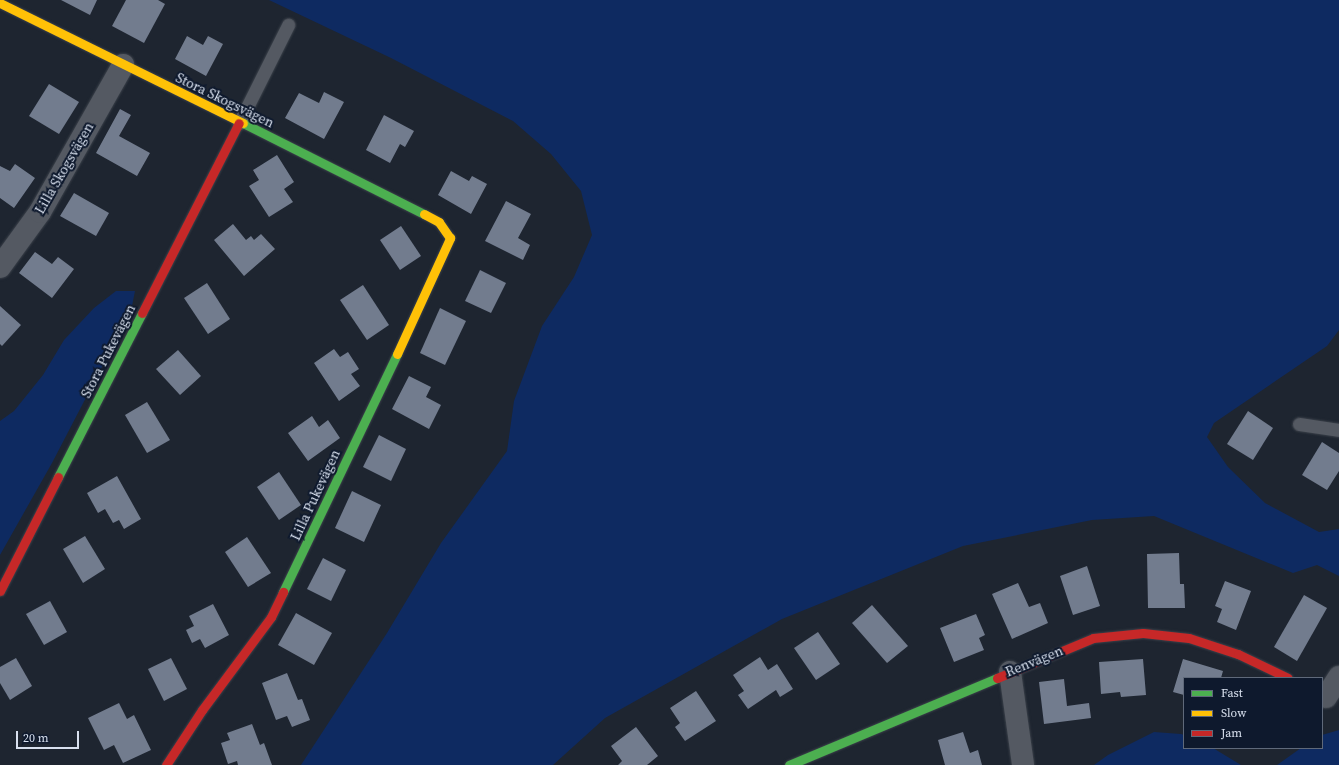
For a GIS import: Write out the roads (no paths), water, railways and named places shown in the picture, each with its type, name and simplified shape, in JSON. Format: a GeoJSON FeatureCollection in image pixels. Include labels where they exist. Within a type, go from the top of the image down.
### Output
{"type":"FeatureCollection","features":[{"type":"Feature","properties":{"kind":"street","name":"Stora Skogsvägen"},"geometry":{"type":"LineString","coordinates":[[0,3],[14,8],[123,65],[439,222]]}},
{"type":"Feature","properties":{"kind":"street","name":"Lilla Skogsvägen"},"geometry":{"type":"LineString","coordinates":[[0,267],[40,212],[123,65]]}},
{"type":"Feature","properties":{"kind":"street","name":"Stora Pukevägen"},"geometry":{"type":"LineString","coordinates":[[0,591],[240,123]]}},
{"type":"Feature","properties":{"kind":"street","name":"Lilla Pukevägen"},"geometry":{"type":"LineString","coordinates":[[166,765],[202,710],[271,617],[308,545],[447,249],[450,238],[446,228],[439,222]]}},
{"type":"Feature","properties":{"kind":"street","name":"Renvägen"},"geometry":{"type":"LineString","coordinates":[[789,765],[1093,638],[1143,633],[1169,634],[1214,645],[1286,677]]}},
{"type":"Feature","properties":{"kind":"street"},"geometry":{"type":"LineString","coordinates":[[1010,672],[1023,765]]}},
{"type":"Feature","properties":{"kind":"street"},"geometry":{"type":"LineString","coordinates":[[1329,699],[1339,677]]}},
{"type":"Feature","properties":{"kind":"lane"},"geometry":{"type":"LineString","coordinates":[[240,123],[288,25]]}},
{"type":"Feature","properties":{"kind":"lane"},"geometry":{"type":"LineString","coordinates":[[1299,424],[1339,430]]}}]}
